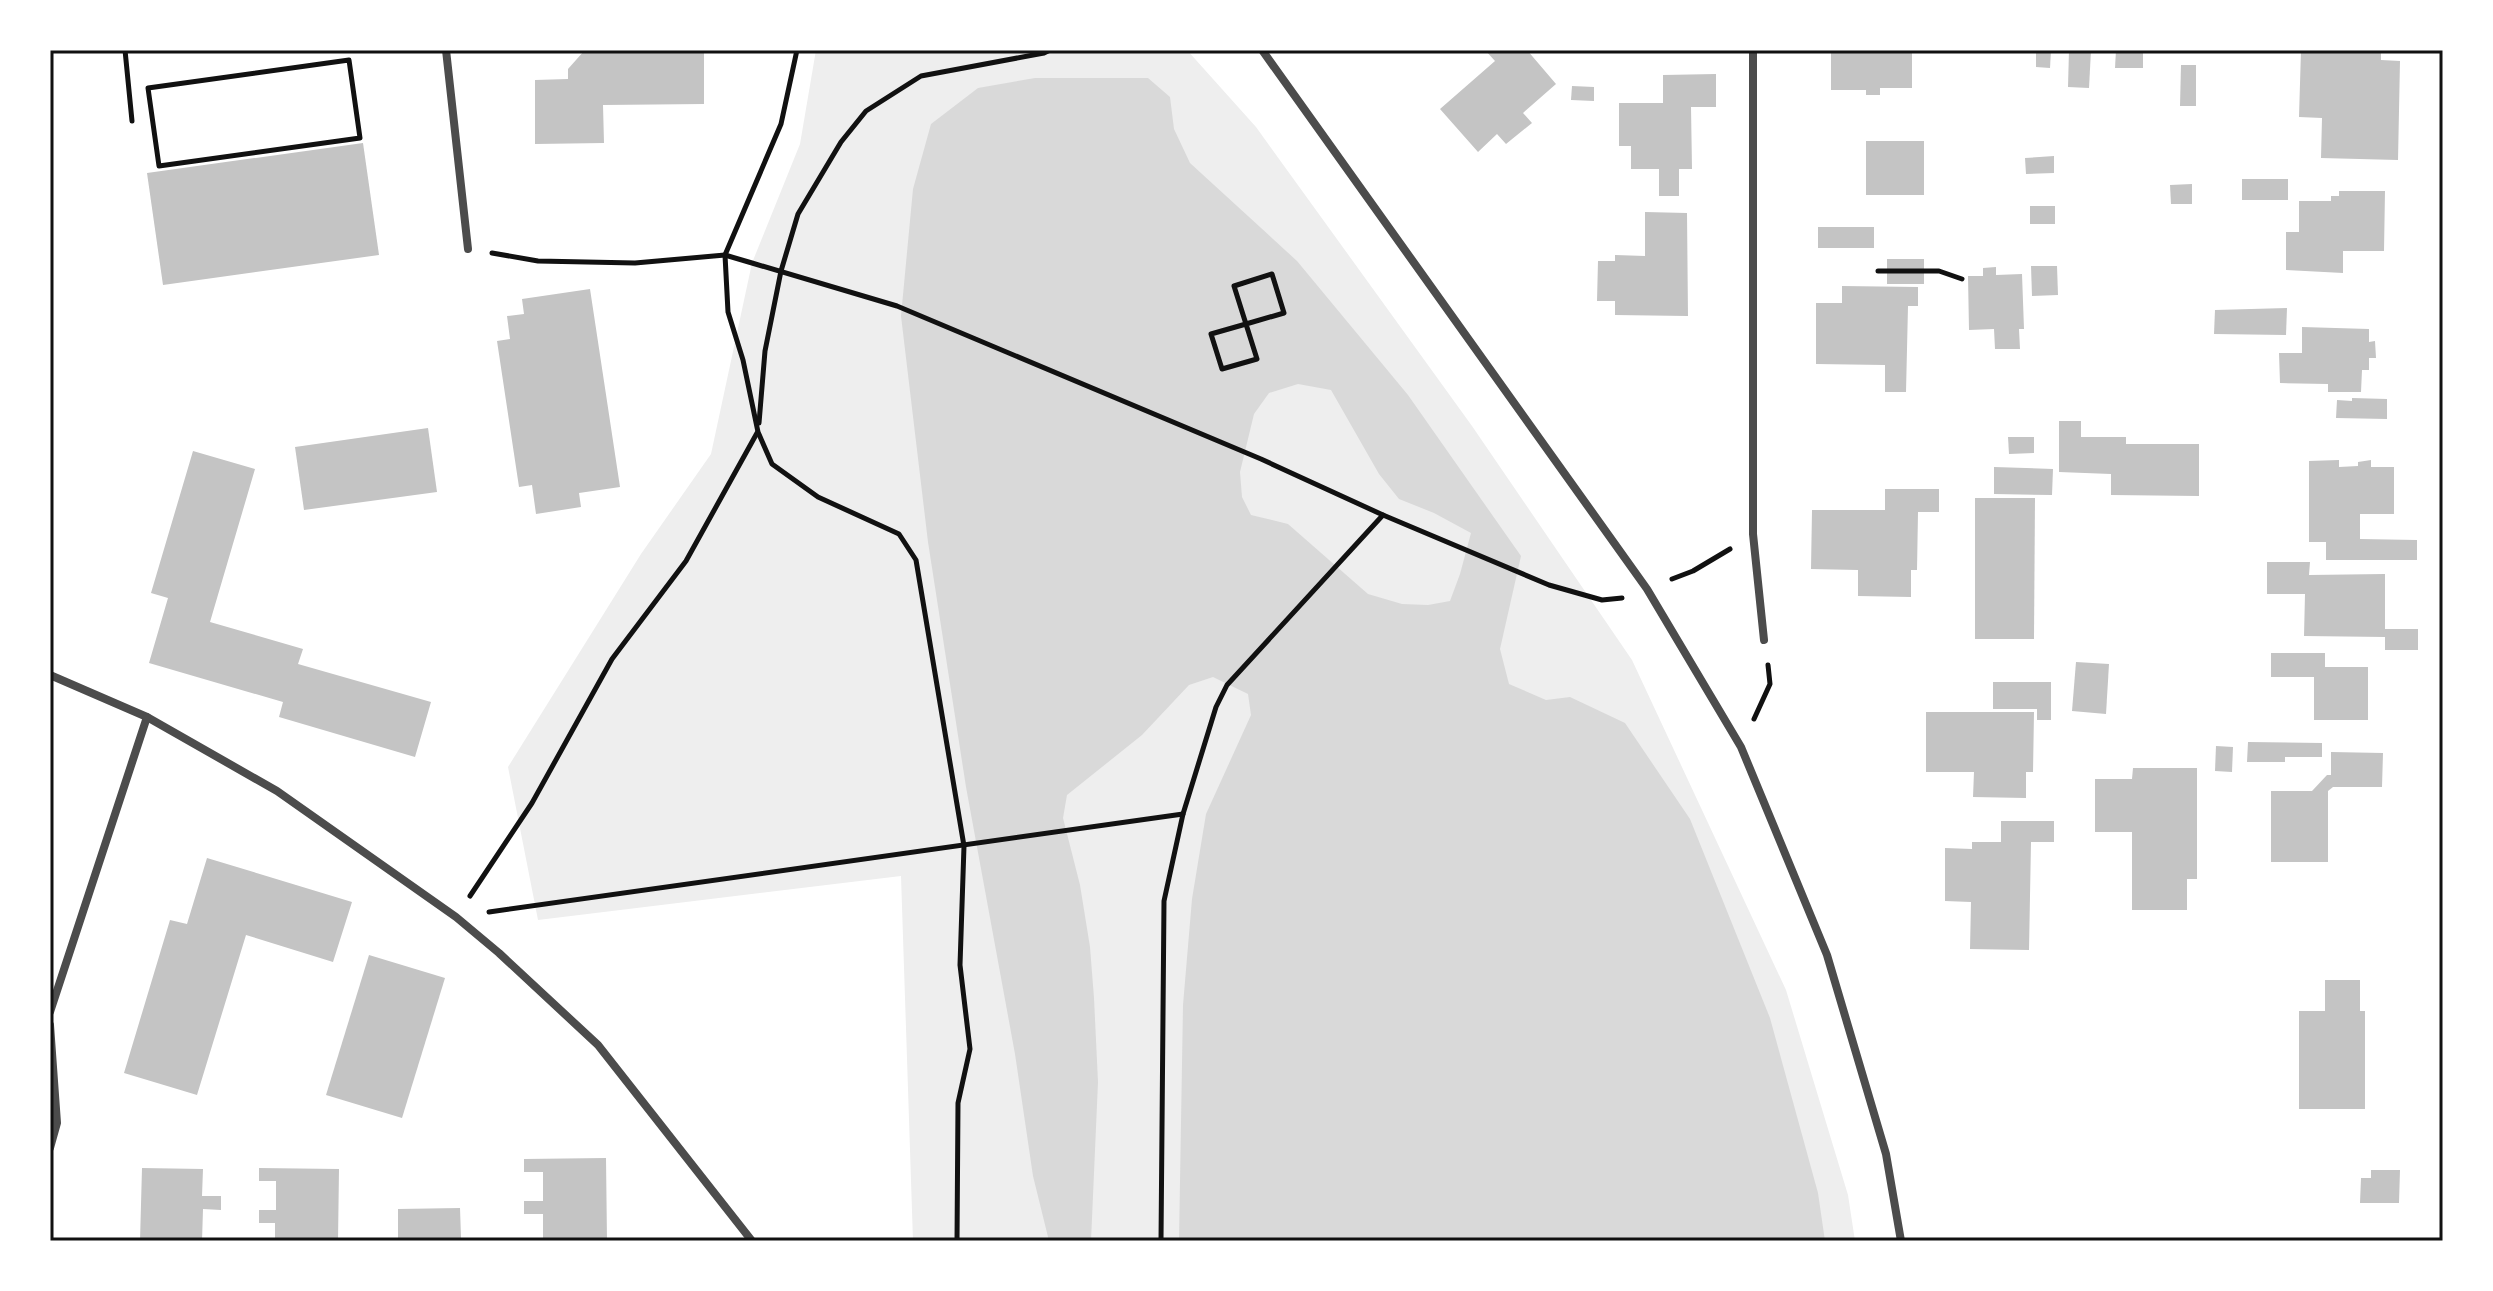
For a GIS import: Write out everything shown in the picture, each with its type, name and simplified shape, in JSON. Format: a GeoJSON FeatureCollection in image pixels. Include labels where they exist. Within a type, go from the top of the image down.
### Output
{"type":"FeatureCollection","features":[{"type":"Feature","properties":{"kind":"street"},"geometry":{"type":"LineString","coordinates":[[446,50],[468,249]]}},
{"type":"Feature","properties":{"kind":"street"},"geometry":{"type":"LineString","coordinates":[[1262,50],[1647,589],[1741,747],[1827,955],[1886,1154],[1901,1241]]}},
{"type":"Feature","properties":{"kind":"street"},"geometry":{"type":"LineString","coordinates":[[1753,50],[1753,534],[1764,640]]}},
{"type":"Feature","properties":{"kind":"street"},"geometry":{"type":"LineString","coordinates":[[50,675],[147,717],[277,791],[456,917],[598,1045],[752,1241]]}},
{"type":"Feature","properties":{"kind":"street"},"geometry":{"type":"LineString","coordinates":[[50,1012],[147,717]]}},
{"type":"Feature","properties":{"kind":"street"},"geometry":{"type":"LineString","coordinates":[[50,1025],[57,1123],[50,1148]]}},
{"type":"Feature","properties":{"kind":"path"},"geometry":{"type":"LineString","coordinates":[[125,50],[132,121]]}},
{"type":"Feature","properties":{"kind":"path"},"geometry":{"type":"LineString","coordinates":[[797,50],[781,124],[725,255],[728,312],[743,360],[758,432],[772,464],[818,497],[899,534],[916,560],[964,846],[960,965],[970,1049],[958,1103],[957,1241]]}},
{"type":"Feature","properties":{"kind":"path"},"geometry":{"type":"LineString","coordinates":[[456,917],[532,803],[612,659],[686,561],[758,432],[765,351],[781,271],[798,214],[841,142],[866,111],[921,76],[1050,50]]}},
{"type":"Feature","properties":{"kind":"path"},"geometry":{"type":"LineString","coordinates":[[349,60],[360,138],[159,166],[148,88],[349,60]]}},
{"type":"Feature","properties":{"kind":"path"},"geometry":{"type":"LineString","coordinates":[[468,249],[538,261],[635,263],[725,255],[897,306],[1261,459],[1460,549],[1549,585],[1602,600],[1623,598],[1693,571],[1753,534]]}},
{"type":"Feature","properties":{"kind":"path"},"geometry":{"type":"LineString","coordinates":[[1878,271],[1939,271],[1962,279]]}},
{"type":"Feature","properties":{"kind":"path"},"geometry":{"type":"LineString","coordinates":[[1246,324],[1211,334],[1222,369],[1257,359],[1246,324],[1234,286],[1272,274],[1284,313],[1246,324]]}},
{"type":"Feature","properties":{"kind":"path"},"geometry":{"type":"LineString","coordinates":[[1161,1241],[1164,901],[1183,814],[1216,707],[1227,685],[1383,515]]}},
{"type":"Feature","properties":{"kind":"path"},"geometry":{"type":"LineString","coordinates":[[1741,747],[1770,684],[1764,640]]}},
{"type":"Feature","properties":{"kind":"path"},"geometry":{"type":"LineString","coordinates":[[456,917],[1183,814]]}},
{"type":"Feature","properties":{"kind":"shaded area"},"geometry":{"type":"Polygon","coordinates":[[[816,50],[1187,50],[1256,127],[1472,426],[1632,660],[1786,990],[1848,1195],[1855,1241],[913,1241],[901,876],[538,920],[508,767],[641,554],[711,454],[752,263],[800,144],[816,50]]]}},
{"type":"Feature","properties":{"kind":"shaded area"},"geometry":{"type":"Polygon","coordinates":[[[1035,78],[1148,78],[1170,97],[1174,129],[1190,163],[1297,261],[1408,395],[1521,556],[1500,649],[1509,684],[1546,700],[1570,697],[1625,723],[1690,819],[1770,1018],[1818,1193],[1825,1241],[1179,1241],[1183,1005],[1192,899],[1206,814],[1251,715],[1248,694],[1213,677],[1189,685],[1142,735],[1067,795],[1063,818],[1080,885],[1090,947],[1098,1082],[1091,1241],[1049,1241],[1033,1176],[1015,1054],[966,787],[928,542],[901,316],[913,189],[931,124],[978,88],[1035,78]],[[1298,384],[1269,393],[1254,414],[1240,472],[1242,497],[1251,515],[1288,524],[1368,594],[1402,604],[1428,605],[1450,601],[1471,533],[1399,499],[1379,474],[1331,390],[1298,384]]]}},
{"type":"Feature","properties":{"kind":"building"},"geometry":{"type":"Polygon","coordinates":[[[704,50],[704,104],[603,105],[604,143],[535,144],[535,80],[568,79],[568,69],[584,51],[704,50]]]}},
{"type":"Feature","properties":{"kind":"building"},"geometry":{"type":"Polygon","coordinates":[[[1485,50],[1527,50],[1556,84],[1523,113],[1532,123],[1506,144],[1497,134],[1478,152],[1440,109],[1495,61],[1485,50]]]}},
{"type":"Feature","properties":{"kind":"building"},"geometry":{"type":"Polygon","coordinates":[[[1831,50],[1912,50],[1912,88],[1880,88],[1880,95],[1866,95],[1866,90],[1831,90],[1831,50]]]}},
{"type":"Feature","properties":{"kind":"building"},"geometry":{"type":"Polygon","coordinates":[[[2036,50],[2051,50],[2050,68],[2036,67],[2036,50]]]}},
{"type":"Feature","properties":{"kind":"building"},"geometry":{"type":"Polygon","coordinates":[[[2069,50],[2091,50],[2089,88],[2068,87],[2069,50]]]}},
{"type":"Feature","properties":{"kind":"building"},"geometry":{"type":"Polygon","coordinates":[[[2116,50],[2143,51],[2143,68],[2115,68],[2116,50]]]}},
{"type":"Feature","properties":{"kind":"building"},"geometry":{"type":"Polygon","coordinates":[[[2301,50],[2381,50],[2381,60],[2400,61],[2398,160],[2321,158],[2322,118],[2299,117],[2301,50]]]}},
{"type":"Feature","properties":{"kind":"building"},"geometry":{"type":"Polygon","coordinates":[[[2181,65],[2196,65],[2196,106],[2180,106],[2181,65]]]}},
{"type":"Feature","properties":{"kind":"building"},"geometry":{"type":"Polygon","coordinates":[[[1716,74],[1716,107],[1691,107],[1692,169],[1679,169],[1679,196],[1659,196],[1659,169],[1631,169],[1631,146],[1619,146],[1619,103],[1663,103],[1663,75],[1716,74]]]}},
{"type":"Feature","properties":{"kind":"building"},"geometry":{"type":"Polygon","coordinates":[[[1572,86],[1594,87],[1594,101],[1571,100],[1572,86]]]}},
{"type":"Feature","properties":{"kind":"building"},"geometry":{"type":"Polygon","coordinates":[[[1866,141],[1924,141],[1924,195],[1866,195],[1866,141]]]}},
{"type":"Feature","properties":{"kind":"building"},"geometry":{"type":"Polygon","coordinates":[[[363,143],[379,255],[163,285],[147,173],[363,143]]]}},
{"type":"Feature","properties":{"kind":"building"},"geometry":{"type":"Polygon","coordinates":[[[2054,156],[2054,173],[2026,174],[2025,158],[2054,156]]]}},
{"type":"Feature","properties":{"kind":"building"},"geometry":{"type":"Polygon","coordinates":[[[2242,179],[2288,179],[2288,200],[2242,200],[2242,179]]]}},
{"type":"Feature","properties":{"kind":"building"},"geometry":{"type":"Polygon","coordinates":[[[2192,184],[2192,204],[2171,204],[2170,185],[2192,184]]]}},
{"type":"Feature","properties":{"kind":"building"},"geometry":{"type":"Polygon","coordinates":[[[2339,191],[2385,191],[2384,251],[2343,251],[2343,273],[2286,270],[2286,232],[2299,232],[2299,201],[2331,201],[2331,196],[2339,196],[2339,191]]]}},
{"type":"Feature","properties":{"kind":"building"},"geometry":{"type":"Polygon","coordinates":[[[2030,206],[2055,206],[2055,224],[2030,224],[2030,206]]]}},
{"type":"Feature","properties":{"kind":"building"},"geometry":{"type":"Polygon","coordinates":[[[1645,212],[1687,213],[1688,316],[1615,315],[1615,301],[1597,301],[1598,261],[1615,261],[1615,255],[1645,256],[1645,212]]]}},
{"type":"Feature","properties":{"kind":"building"},"geometry":{"type":"Polygon","coordinates":[[[1818,227],[1874,227],[1874,248],[1818,248],[1818,227]]]}},
{"type":"Feature","properties":{"kind":"building"},"geometry":{"type":"Polygon","coordinates":[[[1887,259],[1924,259],[1924,284],[1887,284],[1887,259]]]}},
{"type":"Feature","properties":{"kind":"building"},"geometry":{"type":"Polygon","coordinates":[[[2031,266],[2057,266],[2058,295],[2032,296],[2031,266]]]}},
{"type":"Feature","properties":{"kind":"building"},"geometry":{"type":"Polygon","coordinates":[[[1996,267],[1996,275],[2022,274],[2024,329],[2019,329],[2020,349],[1995,349],[1994,329],[1969,330],[1968,276],[1983,276],[1983,268],[1996,267]]]}},
{"type":"Feature","properties":{"kind":"building"},"geometry":{"type":"Polygon","coordinates":[[[1842,286],[1918,287],[1918,306],[1908,306],[1906,392],[1885,392],[1885,365],[1816,364],[1816,303],[1842,303],[1842,286]]]}},
{"type":"Feature","properties":{"kind":"building"},"geometry":{"type":"Polygon","coordinates":[[[590,289],[620,487],[579,493],[581,507],[536,514],[532,485],[519,487],[497,341],[510,339],[507,316],[524,314],[522,299],[590,289]]]}},
{"type":"Feature","properties":{"kind":"building"},"geometry":{"type":"Polygon","coordinates":[[[2287,308],[2286,335],[2214,334],[2215,310],[2287,308]]]}},
{"type":"Feature","properties":{"kind":"building"},"geometry":{"type":"Polygon","coordinates":[[[2302,327],[2369,329],[2369,342],[2375,341],[2376,358],[2369,358],[2369,370],[2362,370],[2361,392],[2328,392],[2328,384],[2280,383],[2279,353],[2302,353],[2302,327]]]}},
{"type":"Feature","properties":{"kind":"building"},"geometry":{"type":"Polygon","coordinates":[[[2352,398],[2387,399],[2387,419],[2336,418],[2337,400],[2352,401],[2352,398]]]}},
{"type":"Feature","properties":{"kind":"building"},"geometry":{"type":"Polygon","coordinates":[[[2059,421],[2081,421],[2081,437],[2126,437],[2126,444],[2199,444],[2199,496],[2111,495],[2111,474],[2059,472],[2059,421]]]}},
{"type":"Feature","properties":{"kind":"building"},"geometry":{"type":"Polygon","coordinates":[[[428,428],[437,492],[304,510],[295,447],[428,428]]]}},
{"type":"Feature","properties":{"kind":"building"},"geometry":{"type":"Polygon","coordinates":[[[2008,437],[2034,437],[2034,453],[2009,454],[2008,437]]]}},
{"type":"Feature","properties":{"kind":"building"},"geometry":{"type":"Polygon","coordinates":[[[193,451],[255,469],[210,622],[303,649],[298,664],[431,702],[415,757],[279,717],[283,702],[149,663],[168,598],[151,593],[193,451]]]}},
{"type":"Feature","properties":{"kind":"building"},"geometry":{"type":"Polygon","coordinates":[[[2339,460],[2339,467],[2358,466],[2358,462],[2371,460],[2371,467],[2394,467],[2394,514],[2360,514],[2360,539],[2417,540],[2417,560],[2326,560],[2326,542],[2309,542],[2309,461],[2339,460]]]}},
{"type":"Feature","properties":{"kind":"building"},"geometry":{"type":"Polygon","coordinates":[[[1994,467],[2053,469],[2052,495],[1994,494],[1994,467]]]}},
{"type":"Feature","properties":{"kind":"building"},"geometry":{"type":"Polygon","coordinates":[[[1885,489],[1939,489],[1939,512],[1918,512],[1917,570],[1911,570],[1911,597],[1858,596],[1858,570],[1811,569],[1812,510],[1885,510],[1885,489]]]}},
{"type":"Feature","properties":{"kind":"building"},"geometry":{"type":"Polygon","coordinates":[[[1975,498],[2035,498],[2034,639],[1975,639],[1975,498]]]}},
{"type":"Feature","properties":{"kind":"building"},"geometry":{"type":"Polygon","coordinates":[[[2267,562],[2310,562],[2309,575],[2385,574],[2385,629],[2418,629],[2418,650],[2385,650],[2385,637],[2304,636],[2305,594],[2267,594],[2267,562]]]}},
{"type":"Feature","properties":{"kind":"building"},"geometry":{"type":"Polygon","coordinates":[[[2271,653],[2325,653],[2325,667],[2368,667],[2368,720],[2314,720],[2314,677],[2271,677],[2271,653]]]}},
{"type":"Feature","properties":{"kind":"building"},"geometry":{"type":"Polygon","coordinates":[[[2076,662],[2109,664],[2106,714],[2072,711],[2076,662]]]}},
{"type":"Feature","properties":{"kind":"building"},"geometry":{"type":"Polygon","coordinates":[[[1993,682],[2051,682],[2051,720],[2037,720],[2037,709],[1993,709],[1993,682]]]}},
{"type":"Feature","properties":{"kind":"building"},"geometry":{"type":"Polygon","coordinates":[[[1926,712],[2034,712],[2033,772],[2026,772],[2026,798],[1973,797],[1974,772],[1926,772],[1926,712]]]}},
{"type":"Feature","properties":{"kind":"building"},"geometry":{"type":"Polygon","coordinates":[[[2248,742],[2322,743],[2322,757],[2285,757],[2285,762],[2247,762],[2248,742]]]}},
{"type":"Feature","properties":{"kind":"building"},"geometry":{"type":"Polygon","coordinates":[[[2216,746],[2233,747],[2232,772],[2215,771],[2216,746]]]}},
{"type":"Feature","properties":{"kind":"building"},"geometry":{"type":"Polygon","coordinates":[[[2331,752],[2383,753],[2382,787],[2333,787],[2328,791],[2328,862],[2271,862],[2271,791],[2312,791],[2327,775],[2331,775],[2331,752]]]}},
{"type":"Feature","properties":{"kind":"building"},"geometry":{"type":"Polygon","coordinates":[[[2133,768],[2197,768],[2197,879],[2187,879],[2187,910],[2132,910],[2132,832],[2095,832],[2095,779],[2132,779],[2133,768]]]}},
{"type":"Feature","properties":{"kind":"building"},"geometry":{"type":"Polygon","coordinates":[[[2001,821],[2054,821],[2054,842],[2031,842],[2029,950],[1970,949],[1971,902],[1945,901],[1945,848],[1972,849],[1972,842],[2001,842],[2001,821]]]}},
{"type":"Feature","properties":{"kind":"building"},"geometry":{"type":"Polygon","coordinates":[[[207,858],[352,902],[333,962],[246,935],[197,1095],[124,1073],[170,920],[187,924],[207,858]]]}},
{"type":"Feature","properties":{"kind":"building"},"geometry":{"type":"Polygon","coordinates":[[[369,955],[445,978],[402,1118],[326,1095],[369,955]]]}},
{"type":"Feature","properties":{"kind":"building"},"geometry":{"type":"Polygon","coordinates":[[[2325,980],[2360,980],[2360,1011],[2365,1011],[2365,1109],[2299,1109],[2299,1011],[2325,1011],[2325,980]]]}},
{"type":"Feature","properties":{"kind":"building"},"geometry":{"type":"Polygon","coordinates":[[[606,1158],[607,1241],[543,1241],[543,1214],[524,1214],[524,1201],[543,1201],[543,1172],[524,1172],[524,1159],[606,1158]]]}},
{"type":"Feature","properties":{"kind":"building"},"geometry":{"type":"Polygon","coordinates":[[[142,1168],[203,1169],[202,1196],[221,1196],[221,1210],[203,1209],[202,1241],[140,1241],[142,1168]]]}},
{"type":"Feature","properties":{"kind":"building"},"geometry":{"type":"Polygon","coordinates":[[[259,1168],[339,1169],[338,1241],[275,1241],[275,1223],[259,1223],[259,1210],[276,1210],[276,1181],[259,1181],[259,1168]]]}},
{"type":"Feature","properties":{"kind":"building"},"geometry":{"type":"Polygon","coordinates":[[[2371,1170],[2400,1170],[2399,1203],[2360,1203],[2361,1178],[2371,1178],[2371,1170]]]}},
{"type":"Feature","properties":{"kind":"building"},"geometry":{"type":"Polygon","coordinates":[[[460,1208],[461,1238],[480,1238],[480,1241],[398,1241],[398,1209],[460,1208]]]}}]}
